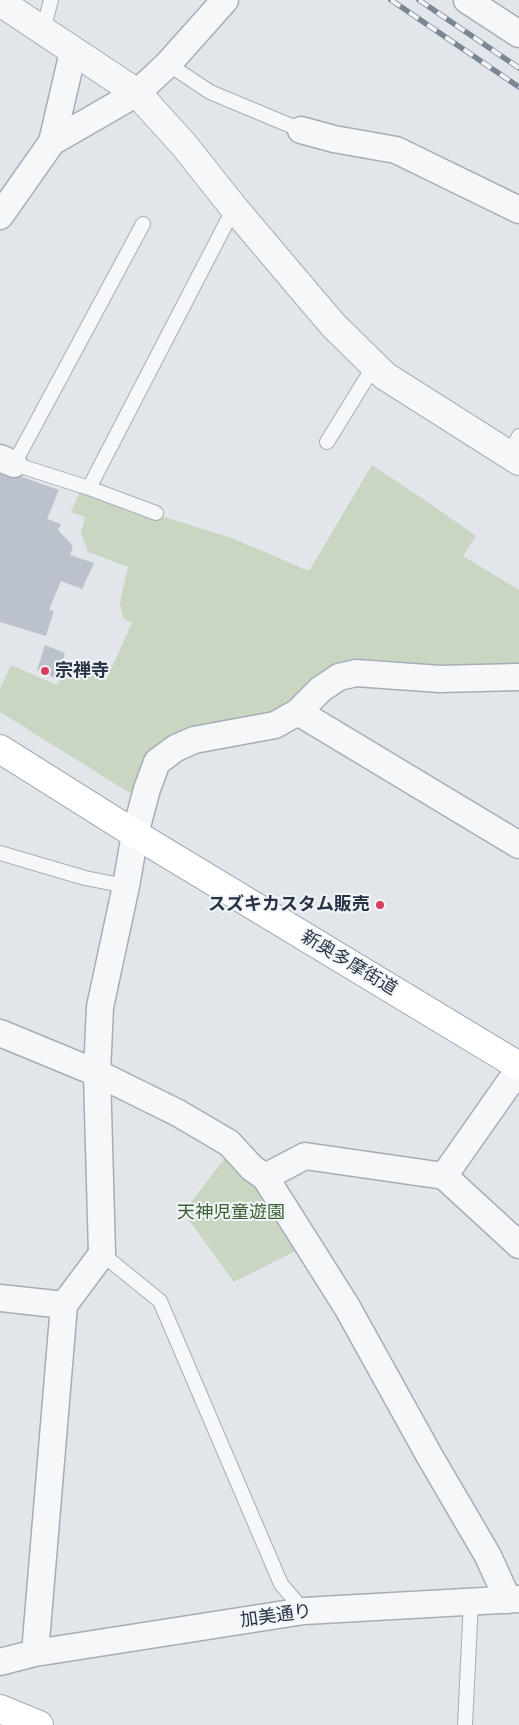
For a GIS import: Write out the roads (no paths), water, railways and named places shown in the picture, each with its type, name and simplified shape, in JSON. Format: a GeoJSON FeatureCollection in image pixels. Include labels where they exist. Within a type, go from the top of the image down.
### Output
{"type":"FeatureCollection","features":[{"type":"Feature","properties":{"kind":"main road","name":"新奥多摩街道"},"geometry":{"type":"LineString","coordinates":[[0,750],[519,1067]]}},
{"type":"Feature","properties":{"kind":"main road"},"geometry":{"type":"LineString","coordinates":[[0,1709],[39,1725]]}},
{"type":"Feature","properties":{"kind":"street"},"geometry":{"type":"LineString","coordinates":[[5,200],[52,142],[136,93],[168,64],[225,0]]}},
{"type":"Feature","properties":{"kind":"street"},"geometry":{"type":"LineString","coordinates":[[467,0],[519,34]]}},
{"type":"Feature","properties":{"kind":"street"},"geometry":{"type":"LineString","coordinates":[[0,2],[136,93],[184,145],[234,208],[333,325],[385,376],[516,451]]}},
{"type":"Feature","properties":{"kind":"street"},"geometry":{"type":"LineString","coordinates":[[52,142],[73,52]]}},
{"type":"Feature","properties":{"kind":"street"},"geometry":{"type":"LineString","coordinates":[[301,130],[334,140],[396,150],[519,210]]}},
{"type":"Feature","properties":{"kind":"street"},"geometry":{"type":"LineString","coordinates":[[35,1653],[64,1305],[102,1254],[97,1074],[100,1007],[135,834],[157,762],[176,748],[194,740],[275,725],[298,712],[320,689],[339,677],[356,672],[440,679],[519,677]]}},
{"type":"Feature","properties":{"kind":"street"},"geometry":{"type":"LineString","coordinates":[[298,712],[519,845]]}},
{"type":"Feature","properties":{"kind":"street"},"geometry":{"type":"LineString","coordinates":[[0,1033],[97,1074],[178,1113],[229,1143],[252,1168],[265,1177],[348,1307],[429,1455],[514,1600]]}},
{"type":"Feature","properties":{"kind":"street"},"geometry":{"type":"LineString","coordinates":[[444,1176],[519,1067]]}},
{"type":"Feature","properties":{"kind":"street"},"geometry":{"type":"LineString","coordinates":[[265,1177],[305,1156],[444,1176],[519,1245]]}},
{"type":"Feature","properties":{"kind":"street"},"geometry":{"type":"LineString","coordinates":[[0,1298],[64,1305]]}},
{"type":"Feature","properties":{"kind":"street","name":"加美通り"},"geometry":{"type":"LineString","coordinates":[[0,1662],[35,1653],[304,1611],[514,1600]]}},
{"type":"Feature","properties":{"kind":"lane"},"geometry":{"type":"LineString","coordinates":[[43,30],[51,0]]}},
{"type":"Feature","properties":{"kind":"lane"},"geometry":{"type":"LineString","coordinates":[[168,64],[210,92],[301,130]]}},
{"type":"Feature","properties":{"kind":"lane"},"geometry":{"type":"LineString","coordinates":[[89,488],[234,208]]}},
{"type":"Feature","properties":{"kind":"lane"},"geometry":{"type":"LineString","coordinates":[[142,224],[7,461],[89,488],[156,513]]}},
{"type":"Feature","properties":{"kind":"lane"},"geometry":{"type":"LineString","coordinates":[[327,442],[374,366]]}},
{"type":"Feature","properties":{"kind":"lane"},"geometry":{"type":"LineString","coordinates":[[0,853],[85,878],[126,886]]}},
{"type":"Feature","properties":{"kind":"lane"},"geometry":{"type":"LineString","coordinates":[[102,1254],[160,1301],[281,1584],[304,1611]]}},
{"type":"Feature","properties":{"kind":"lane"},"geometry":{"type":"LineString","coordinates":[[464,1725],[471,1601]]}},
{"type":"Feature","properties":{"kind":"railway"},"geometry":{"type":"LineString","coordinates":[[391,0],[519,87]]}},
{"type":"Feature","properties":{"kind":"railway"},"geometry":{"type":"LineString","coordinates":[[419,0],[519,68]]}},
{"type":"Feature","properties":{"kind":"place","name":"宗禅寺"},"geometry":{"type":"Point","coordinates":[45,671]}},
{"type":"Feature","properties":{"kind":"place","name":"スズキカスタム販売"},"geometry":{"type":"Point","coordinates":[380,905]}},
{"type":"Feature","properties":{"kind":"park label","name":"天神児童遊園"},"geometry":{"type":"Point","coordinates":[231,1213]}}]}
